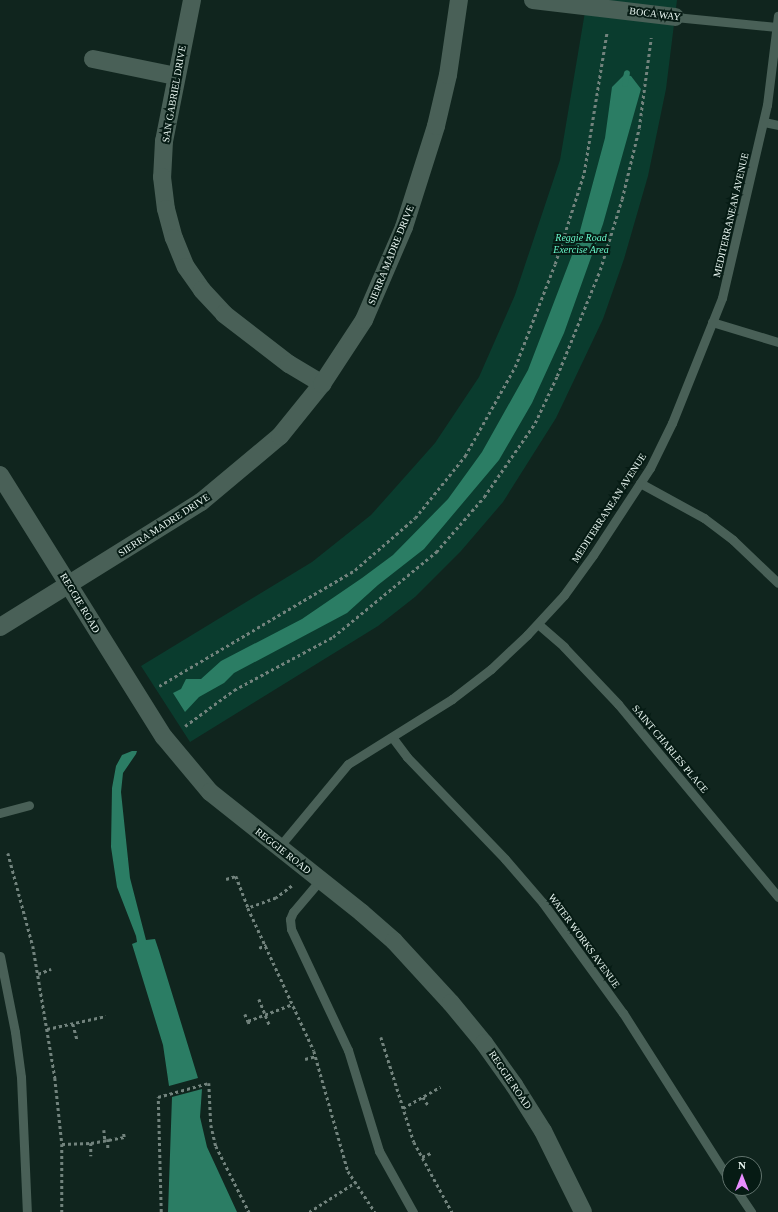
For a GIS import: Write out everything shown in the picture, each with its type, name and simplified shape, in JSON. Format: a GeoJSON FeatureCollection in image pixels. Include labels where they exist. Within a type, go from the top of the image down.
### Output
{"type":"FeatureCollection","features":[{"type":"Feature","properties":{"kind":"street","name":"SAN GABRIEL DRIVE"},"geometry":{"type":"LineString","coordinates":[[192,0],[164,141],[162,177],[166,209],[186,267],[202,290],[224,314],[289,364],[322,384]]}},
{"type":"Feature","properties":{"kind":"street","name":"SIERRA MADRE DRIVE"},"geometry":{"type":"LineString","coordinates":[[0,627],[201,502],[239,473],[280,436],[322,384],[364,320],[404,227],[438,118],[448,75],[460,0]]}},
{"type":"Feature","properties":{"kind":"street","name":"BOCA WAY"},"geometry":{"type":"LineString","coordinates":[[533,0],[675,17]]}},
{"type":"Feature","properties":{"kind":"street"},"geometry":{"type":"LineString","coordinates":[[93,59],[176,76]]}},
{"type":"Feature","properties":{"kind":"street","name":"REGGIE ROAD"},"geometry":{"type":"LineString","coordinates":[[0,475],[144,708],[187,766],[210,792],[321,880],[394,941],[484,1043],[543,1131],[583,1212]]}},
{"type":"Feature","properties":{"kind":"lane","name":"MEDITERRANEAN AVENUE"},"geometry":{"type":"LineString","coordinates":[[279,847],[348,764],[429,714],[485,673],[538,624],[564,595],[593,555],[640,483],[672,423],[722,298],[738,237],[764,122],[778,16]]}},
{"type":"Feature","properties":{"kind":"lane","name":"BOCA WAY"},"geometry":{"type":"LineString","coordinates":[[675,17],[777,27]]}},
{"type":"Feature","properties":{"kind":"lane"},"geometry":{"type":"LineString","coordinates":[[764,122],[778,125]]}},
{"type":"Feature","properties":{"kind":"lane"},"geometry":{"type":"LineString","coordinates":[[712,322],[778,342]]}},
{"type":"Feature","properties":{"kind":"lane"},"geometry":{"type":"LineString","coordinates":[[640,483],[704,518],[733,540],[778,583]]}},
{"type":"Feature","properties":{"kind":"lane","name":"SAINT CHARLES PLACE"},"geometry":{"type":"LineString","coordinates":[[538,624],[564,647],[618,704],[778,896]]}},
{"type":"Feature","properties":{"kind":"lane","name":"WATER WORKS AVENUE"},"geometry":{"type":"LineString","coordinates":[[392,737],[407,757],[505,859],[543,903],[623,1013],[722,1168]]}},
{"type":"Feature","properties":{"kind":"lane"},"geometry":{"type":"LineString","coordinates":[[0,813],[29,805]]}},
{"type":"Feature","properties":{"kind":"lane"},"geometry":{"type":"LineString","coordinates":[[321,880],[293,912],[290,919],[292,929],[348,1050],[379,1151],[413,1212]]}},
{"type":"Feature","properties":{"kind":"lane"},"geometry":{"type":"LineString","coordinates":[[0,956],[2,975],[21,1077],[27,1212]]}},
{"type":"Feature","properties":{"kind":"lane"},"geometry":{"type":"LineString","coordinates":[[740,1196],[751,1212]]}},
{"type":"Feature","properties":{"kind":"path"},"geometry":{"type":"LineString","coordinates":[[159,686],[354,570],[414,518],[465,456],[515,367],[555,264],[584,173],[607,31]]}},
{"type":"Feature","properties":{"kind":"path"},"geometry":{"type":"LineString","coordinates":[[185,726],[234,690],[333,637],[436,552],[484,497],[535,423],[557,376],[600,270],[622,198],[639,128],[651,38]]}},
{"type":"Feature","properties":{"kind":"path"},"geometry":{"type":"LineString","coordinates":[[8,853],[33,946],[47,1029],[62,1144],[62,1212]]}},
{"type":"Feature","properties":{"kind":"path"},"geometry":{"type":"LineString","coordinates":[[226,879],[236,876],[248,908],[316,1056],[348,1171],[375,1212]]}},
{"type":"Feature","properties":{"kind":"path"},"geometry":{"type":"LineString","coordinates":[[248,908],[276,898],[292,886]]}},
{"type":"Feature","properties":{"kind":"path"},"geometry":{"type":"LineString","coordinates":[[259,948],[266,945]]}},
{"type":"Feature","properties":{"kind":"path"},"geometry":{"type":"LineString","coordinates":[[38,974],[51,969]]}},
{"type":"Feature","properties":{"kind":"path"},"geometry":{"type":"LineString","coordinates":[[258,999],[266,1014],[270,1026]]}},
{"type":"Feature","properties":{"kind":"path"},"geometry":{"type":"LineString","coordinates":[[248,1021],[293,1004]]}},
{"type":"Feature","properties":{"kind":"path"},"geometry":{"type":"LineString","coordinates":[[245,1014],[250,1025]]}},
{"type":"Feature","properties":{"kind":"path"},"geometry":{"type":"LineString","coordinates":[[47,1029],[106,1016]]}},
{"type":"Feature","properties":{"kind":"path"},"geometry":{"type":"LineString","coordinates":[[73,1024],[77,1039]]}},
{"type":"Feature","properties":{"kind":"path"},"geometry":{"type":"LineString","coordinates":[[381,1037],[414,1142],[452,1212]]}},
{"type":"Feature","properties":{"kind":"path"},"geometry":{"type":"LineString","coordinates":[[305,1059],[316,1056]]}},
{"type":"Feature","properties":{"kind":"path"},"geometry":{"type":"LineString","coordinates":[[161,1212],[158,1097],[164,1094],[209,1083],[211,1125],[216,1146],[249,1212]]}},
{"type":"Feature","properties":{"kind":"path"},"geometry":{"type":"LineString","coordinates":[[403,1108],[440,1087]]}},
{"type":"Feature","properties":{"kind":"path"},"geometry":{"type":"LineString","coordinates":[[424,1097],[428,1105]]}},
{"type":"Feature","properties":{"kind":"path"},"geometry":{"type":"LineString","coordinates":[[104,1130],[108,1148]]}},
{"type":"Feature","properties":{"kind":"path"},"geometry":{"type":"LineString","coordinates":[[62,1144],[90,1143],[124,1137],[123,1132]]}},
{"type":"Feature","properties":{"kind":"path"},"geometry":{"type":"LineString","coordinates":[[90,1143],[90,1156]]}},
{"type":"Feature","properties":{"kind":"path"},"geometry":{"type":"LineString","coordinates":[[422,1158],[431,1154]]}},
{"type":"Feature","properties":{"kind":"path"},"geometry":{"type":"LineString","coordinates":[[309,1212],[356,1182]]}},
{"type":"Feature","properties":{"kind":"green space","name":"Reggie Road Exercise Area"},"geometry":{"type":"Polygon","coordinates":[[[587,0],[677,0],[666,89],[648,176],[624,259],[603,319],[556,418],[503,502],[461,551],[415,597],[378,626],[190,742],[141,666],[312,562],[371,515],[435,443],[479,377],[515,295],[560,160],[587,0]]]}},
{"type":"Feature","properties":{"kind":"shaded area"},"geometry":{"type":"Polygon","coordinates":[[[624,75],[631,76],[641,89],[603,224],[564,333],[532,403],[499,460],[424,549],[378,585],[347,613],[234,673],[224,683],[199,697],[185,712],[173,693],[181,689],[186,679],[201,679],[221,661],[302,619],[393,555],[448,499],[482,452],[528,370],[577,242],[605,138],[612,87],[624,75]]]}},
{"type":"Feature","properties":{"kind":"shaded area"},"geometry":{"type":"Polygon","coordinates":[[[132,751],[137,751],[123,773],[121,792],[130,878],[146,940],[155,939],[198,1078],[169,1086],[163,1045],[132,944],[137,942],[136,936],[117,887],[111,847],[112,788],[116,766],[122,755],[132,751]]]}},
{"type":"Feature","properties":{"kind":"shaded area"},"geometry":{"type":"Polygon","coordinates":[[[202,1089],[200,1117],[207,1147],[237,1212],[168,1212],[172,1097],[202,1089]]]}},
{"type":"Feature","properties":{"kind":"waterway"},"geometry":{"type":"LineString","coordinates":[[625,84],[627,73]]}}]}
